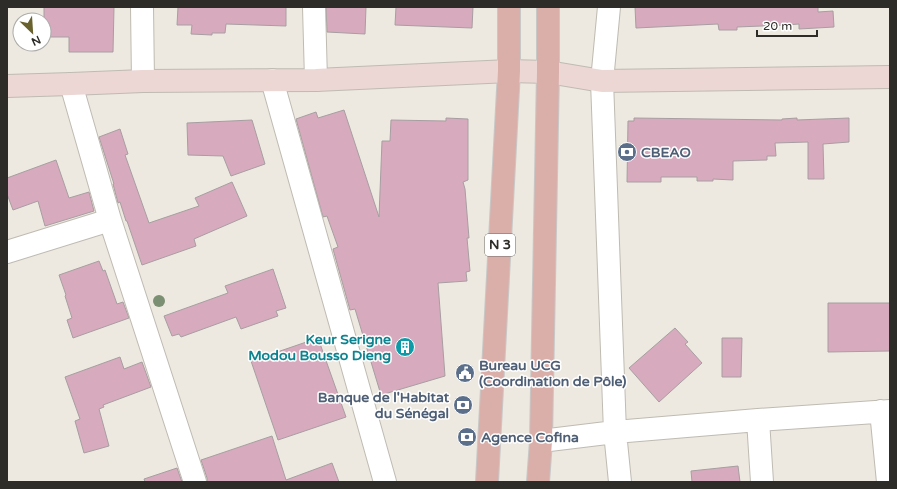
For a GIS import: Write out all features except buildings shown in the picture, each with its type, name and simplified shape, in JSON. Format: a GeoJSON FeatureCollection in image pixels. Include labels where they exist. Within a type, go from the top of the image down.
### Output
{"type":"FeatureCollection","features":[{"type":"Feature","properties":{"kind":"main road","name":"N 3"},"geometry":{"type":"LineString","coordinates":[[487,482],[509,71],[509,7]]}},
{"type":"Feature","properties":{"kind":"main road"},"geometry":{"type":"LineString","coordinates":[[538,482],[541,442],[548,7]]}},
{"type":"Feature","properties":{"kind":"street"},"geometry":{"type":"LineString","coordinates":[[142,7],[143,81]]}},
{"type":"Feature","properties":{"kind":"street"},"geometry":{"type":"LineString","coordinates":[[314,7],[316,80]]}},
{"type":"Feature","properties":{"kind":"street"},"geometry":{"type":"LineString","coordinates":[[609,7],[602,81],[615,432],[620,482]]}},
{"type":"Feature","properties":{"kind":"street"},"geometry":{"type":"LineString","coordinates":[[7,86],[143,81],[316,80],[509,71],[548,72],[602,81],[890,77]]}},
{"type":"Feature","properties":{"kind":"street"},"geometry":{"type":"LineString","coordinates":[[272,80],[385,482]]}},
{"type":"Feature","properties":{"kind":"street"},"geometry":{"type":"LineString","coordinates":[[71,84],[110,220],[195,482]]}},
{"type":"Feature","properties":{"kind":"street"},"geometry":{"type":"LineString","coordinates":[[7,252],[110,220]]}},
{"type":"Feature","properties":{"kind":"street"},"geometry":{"type":"LineString","coordinates":[[541,442],[615,432],[886,411],[888,482]]}},
{"type":"Feature","properties":{"kind":"street"},"geometry":{"type":"LineString","coordinates":[[758,420],[762,482]]}},
{"type":"Feature","properties":{"kind":"place","name":"CBEAO"},"geometry":{"type":"Point","coordinates":[627,152]}},
{"type":"Feature","properties":{"kind":"place","name":"Keur Serigne Modou Bousso Dieng"},"geometry":{"type":"Point","coordinates":[405,347]}},
{"type":"Feature","properties":{"kind":"place","name":"Bureau UCG (Coordination de Pôle)"},"geometry":{"type":"Point","coordinates":[465,373]}},
{"type":"Feature","properties":{"kind":"place","name":"Banque de l'Habitat du Sénégal"},"geometry":{"type":"Point","coordinates":[463,405]}},
{"type":"Feature","properties":{"kind":"place","name":"Agence Cofina"},"geometry":{"type":"Point","coordinates":[467,437]}}]}
